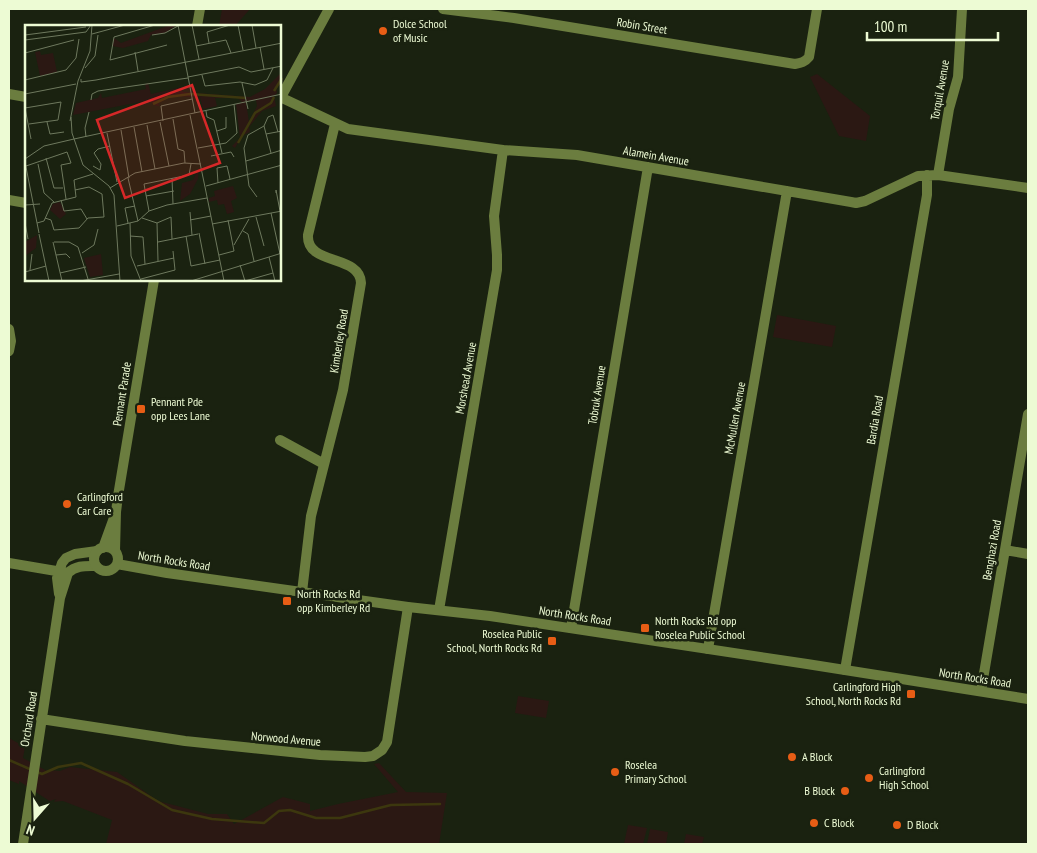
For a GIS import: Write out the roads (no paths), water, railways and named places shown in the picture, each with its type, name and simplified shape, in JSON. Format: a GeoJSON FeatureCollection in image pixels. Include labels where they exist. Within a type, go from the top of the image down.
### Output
{"type":"FeatureCollection","features":[{"type":"Feature","properties":{"kind":"street"},"geometry":{"type":"LineString","coordinates":[[197,25],[200,9]]}},
{"type":"Feature","properties":{"kind":"street"},"geometry":{"type":"LineString","coordinates":[[281,95],[329,9]]}},
{"type":"Feature","properties":{"kind":"street","name":"Robin Street"},"geometry":{"type":"LineString","coordinates":[[443,9],[515,14],[795,64],[806,61],[810,51],[817,9]]}},
{"type":"Feature","properties":{"kind":"street","name":"Torquil Avenue"},"geometry":{"type":"LineString","coordinates":[[938,175],[949,109],[958,77],[962,9]]}},
{"type":"Feature","properties":{"kind":"street"},"geometry":{"type":"LineString","coordinates":[[9,94],[25,97]]}},
{"type":"Feature","properties":{"kind":"street","name":"Alamein Avenue"},"geometry":{"type":"LineString","coordinates":[[281,97],[348,129],[503,150],[577,155],[856,203],[865,201],[918,176],[927,175],[1028,188]]}},
{"type":"Feature","properties":{"kind":"street","name":"Kimberley Road"},"geometry":{"type":"LineString","coordinates":[[302,592],[310,519],[344,386],[361,280],[359,274],[354,269],[314,251],[309,246],[308,241],[335,124]]}},
{"type":"Feature","properties":{"kind":"street","name":"Morshead Avenue"},"geometry":{"type":"LineString","coordinates":[[439,610],[497,270],[498,255],[494,216],[503,150]]}},
{"type":"Feature","properties":{"kind":"street","name":"Tobruk Avenue"},"geometry":{"type":"LineString","coordinates":[[571,628],[648,167]]}},
{"type":"Feature","properties":{"kind":"street","name":"Bardia Road"},"geometry":{"type":"LineString","coordinates":[[845,670],[927,195],[927,175]]}},
{"type":"Feature","properties":{"kind":"street","name":"McMullen Avenue"},"geometry":{"type":"LineString","coordinates":[[708,649],[787,191]]}},
{"type":"Feature","properties":{"kind":"street"},"geometry":{"type":"LineString","coordinates":[[9,200],[25,203]]}},
{"type":"Feature","properties":{"kind":"street","name":"Pennant Parade"},"geometry":{"type":"LineString","coordinates":[[115,551],[116,512],[154,281]]}},
{"type":"Feature","properties":{"kind":"street"},"geometry":{"type":"LineString","coordinates":[[9,329],[11,341],[9,351]]}},
{"type":"Feature","properties":{"kind":"street","name":"Benghazi Road"},"geometry":{"type":"LineString","coordinates":[[980,691],[1028,414]]}},
{"type":"Feature","properties":{"kind":"street"},"geometry":{"type":"LineString","coordinates":[[280,440],[324,464]]}},
{"type":"Feature","properties":{"kind":"street","name":"Pennant Parade"},"geometry":{"type":"LineString","coordinates":[[100,549],[116,512]]}},
{"type":"Feature","properties":{"kind":"street"},"geometry":{"type":"LineString","coordinates":[[9,563],[64,572],[80,566],[96,566],[105,571],[112,570],[117,564],[118,558],[115,551],[111,548],[75,554],[66,558],[62,563],[64,572]]}},
{"type":"Feature","properties":{"kind":"street"},"geometry":{"type":"LineString","coordinates":[[96,566],[94,558],[100,549]]}},
{"type":"Feature","properties":{"kind":"street"},"geometry":{"type":"LineString","coordinates":[[1005,550],[1028,554]]}},
{"type":"Feature","properties":{"kind":"street","name":"North Rocks Road"},"geometry":{"type":"LineString","coordinates":[[117,564],[167,574],[490,616],[1028,698]]}},
{"type":"Feature","properties":{"kind":"street","name":"Orchard Road"},"geometry":{"type":"LineString","coordinates":[[22,844],[64,572]]}},
{"type":"Feature","properties":{"kind":"street","name":"Norwood Avenue"},"geometry":{"type":"LineString","coordinates":[[42,719],[185,741],[254,749],[320,755],[373,756],[382,750],[387,742],[408,606]]}},
{"type":"Feature","properties":{"kind":"waterway"},"geometry":{"type":"LineString","coordinates":[[9,760],[32,770]]}},
{"type":"Feature","properties":{"kind":"waterway"},"geometry":{"type":"LineString","coordinates":[[37,772],[42,774],[58,767],[81,763],[128,784],[172,810],[212,819],[264,823],[279,811],[290,810],[316,818],[340,818],[391,805],[440,804]]}},
{"type":"Feature","properties":{"kind":"place","name":"Dolce School of Music"},"geometry":{"type":"Point","coordinates":[383,31]}},
{"type":"Feature","properties":{"kind":"place","name":"Pennant Pde opp Lees Lane"},"geometry":{"type":"Point","coordinates":[141,409]}},
{"type":"Feature","properties":{"kind":"place","name":"Carlingford Car Care"},"geometry":{"type":"Point","coordinates":[67,504]}},
{"type":"Feature","properties":{"kind":"place","name":"North Rocks Rd opp Kimberley Rd"},"geometry":{"type":"Point","coordinates":[287,601]}},
{"type":"Feature","properties":{"kind":"place","name":"North Rocks Rd opp Roselea Public School"},"geometry":{"type":"Point","coordinates":[645,628]}},
{"type":"Feature","properties":{"kind":"place","name":"Roselea Public School, North Rocks Rd"},"geometry":{"type":"Point","coordinates":[552,641]}},
{"type":"Feature","properties":{"kind":"place","name":"Carlingford High School, North Rocks Rd"},"geometry":{"type":"Point","coordinates":[911,694]}},
{"type":"Feature","properties":{"kind":"place","name":"A Block"},"geometry":{"type":"Point","coordinates":[792,757]}},
{"type":"Feature","properties":{"kind":"place","name":"Roselea Primary School"},"geometry":{"type":"Point","coordinates":[615,772]}},
{"type":"Feature","properties":{"kind":"place","name":"Carlingford High School"},"geometry":{"type":"Point","coordinates":[869,778]}},
{"type":"Feature","properties":{"kind":"place","name":"B Block"},"geometry":{"type":"Point","coordinates":[845,791]}},
{"type":"Feature","properties":{"kind":"place","name":"C Block"},"geometry":{"type":"Point","coordinates":[814,823]}},
{"type":"Feature","properties":{"kind":"place","name":"D Block"},"geometry":{"type":"Point","coordinates":[897,825]}}]}
